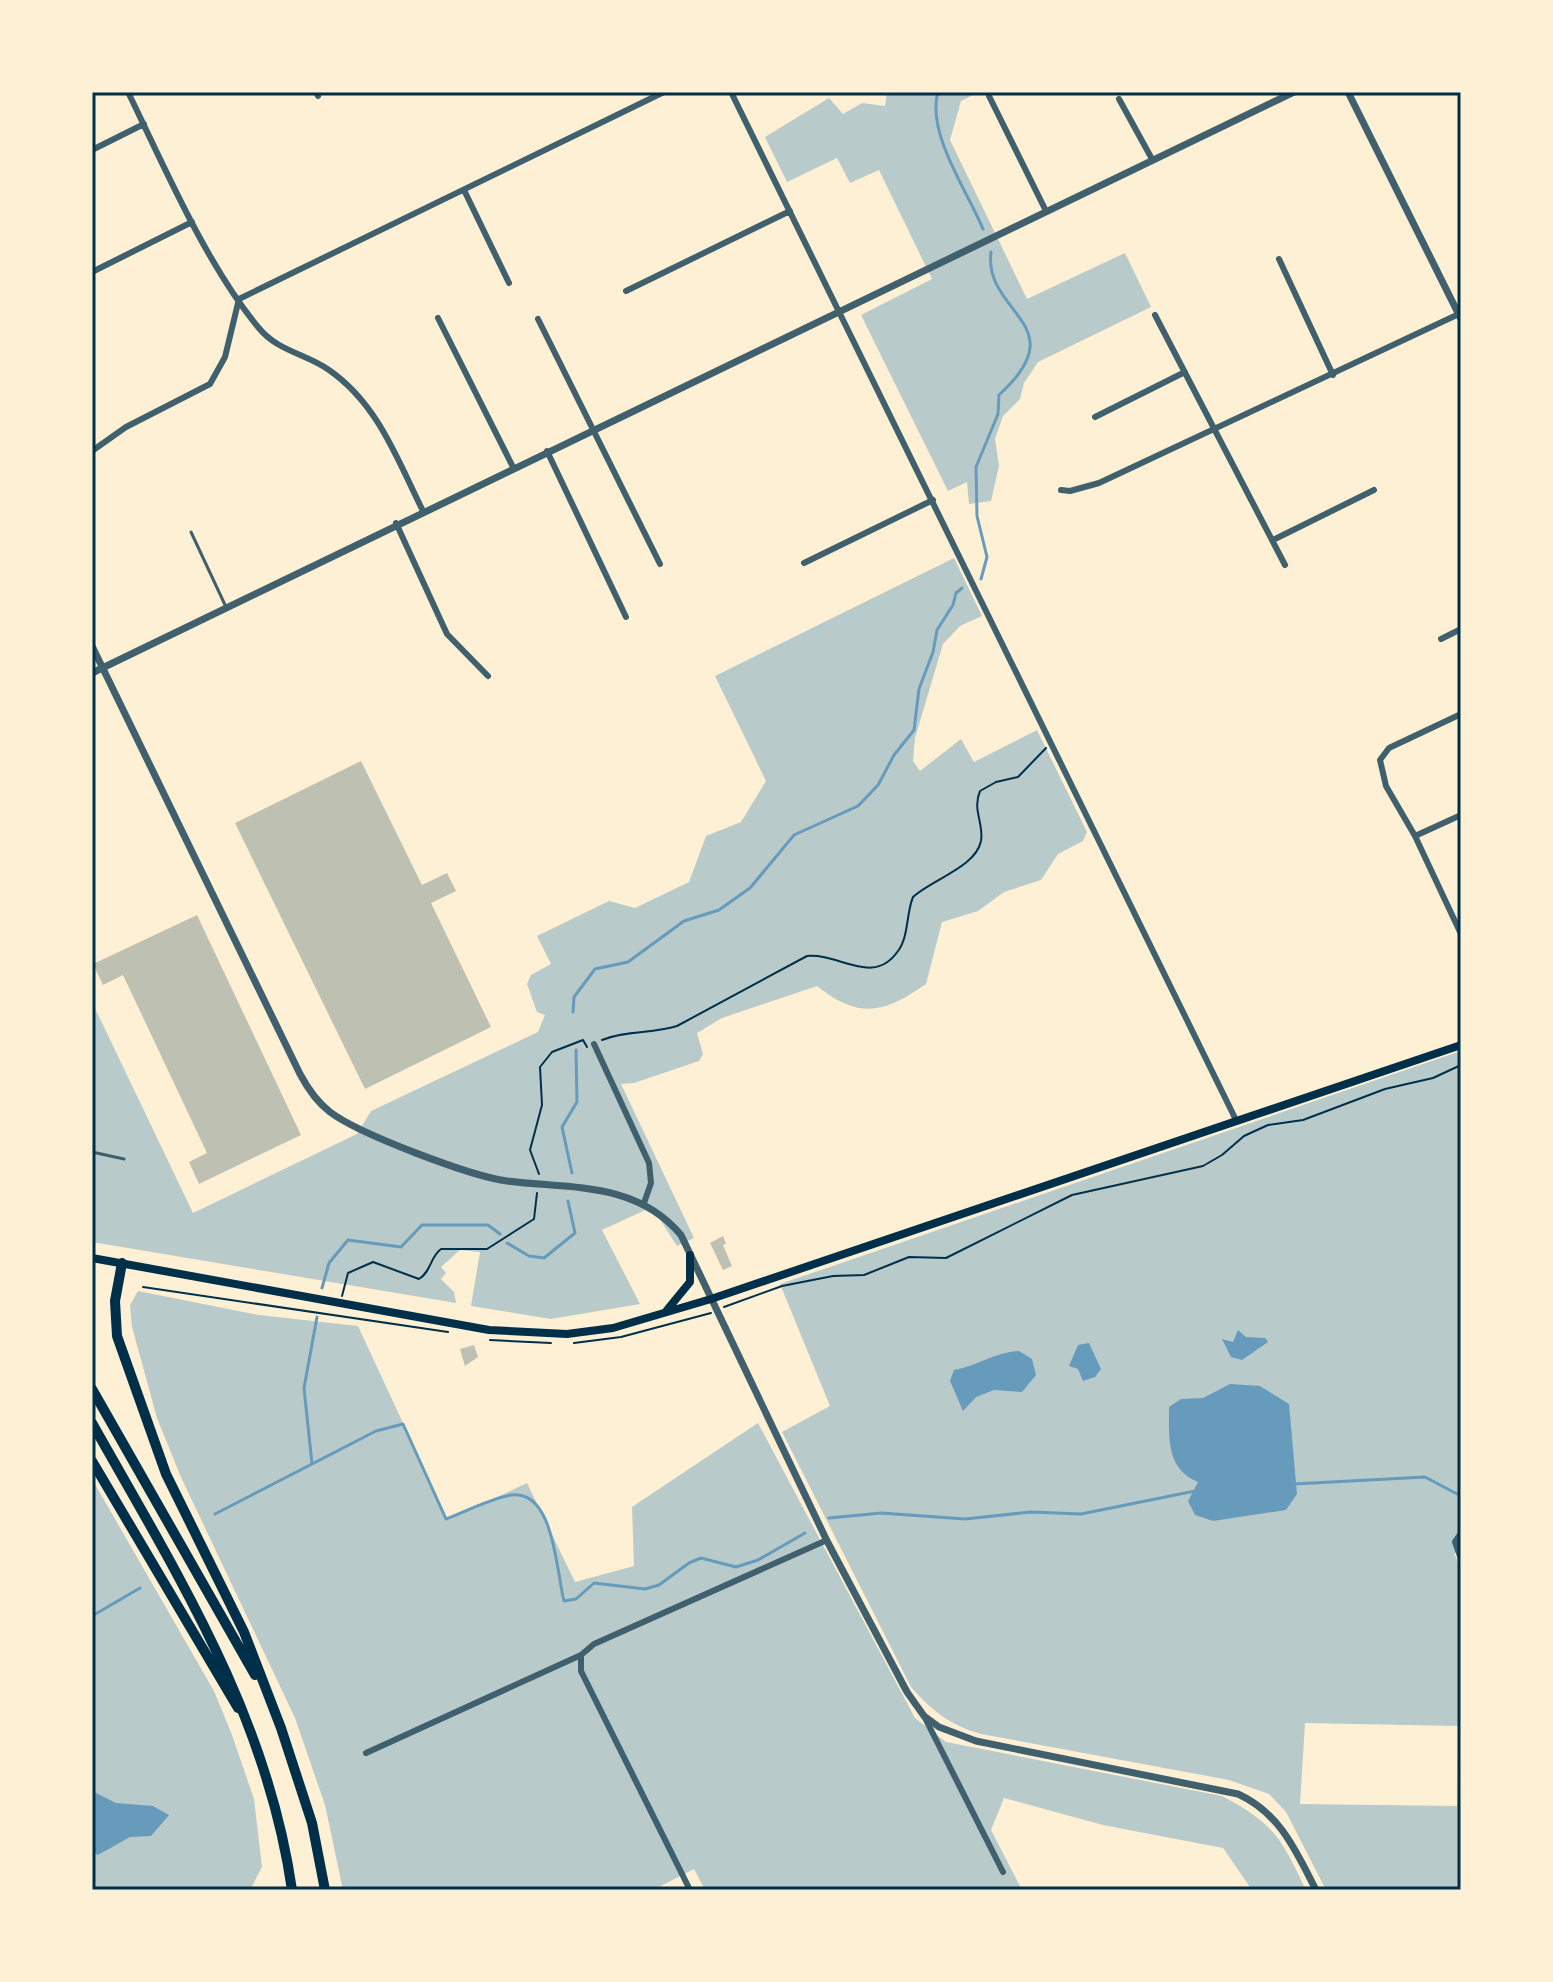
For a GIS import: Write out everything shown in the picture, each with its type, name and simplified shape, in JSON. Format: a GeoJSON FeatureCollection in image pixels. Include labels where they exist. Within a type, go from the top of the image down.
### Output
{"type":"FeatureCollection","features":[{"type":"Feature","properties":{"kind":"highway"},"geometry":{"type":"LineString","coordinates":[[122,1263],[114,1314],[122,1351],[166,1474],[244,1632],[297,1772],[325,1890]]}},
{"type":"Feature","properties":{"kind":"highway"},"geometry":{"type":"LineString","coordinates":[[92,1389],[263,1687]]}},
{"type":"Feature","properties":{"kind":"highway"},"geometry":{"type":"LineString","coordinates":[[92,1423],[210,1631],[253,1734],[275,1804],[292,1890]]}},
{"type":"Feature","properties":{"kind":"highway"},"geometry":{"type":"LineString","coordinates":[[92,1461],[170,1588],[253,1734]]}},
{"type":"Feature","properties":{"kind":"main road"},"geometry":{"type":"LineString","coordinates":[[92,1258],[341,1306],[489,1330],[567,1334],[613,1328],[711,1299],[1461,1045]]}},
{"type":"Feature","properties":{"kind":"main road"},"geometry":{"type":"LineString","coordinates":[[664,1313],[690,1282],[690,1255]]}},
{"type":"Feature","properties":{"kind":"street"},"geometry":{"type":"LineString","coordinates":[[128,92],[192,222],[239,299],[269,340],[285,351],[326,368],[369,406],[423,511]]}},
{"type":"Feature","properties":{"kind":"street"},"geometry":{"type":"LineString","coordinates":[[239,299],[664,92]]}},
{"type":"Feature","properties":{"kind":"street"},"geometry":{"type":"LineString","coordinates":[[731,92],[1236,1120]]}},
{"type":"Feature","properties":{"kind":"street"},"geometry":{"type":"LineString","coordinates":[[92,673],[396,523],[1294,92]]}},
{"type":"Feature","properties":{"kind":"street"},"geometry":{"type":"LineString","coordinates":[[1061,490],[1070,491],[1099,483],[1460,315],[1348,92]]}},
{"type":"Feature","properties":{"kind":"street"},"geometry":{"type":"LineString","coordinates":[[989,96],[1046,211]]}},
{"type":"Feature","properties":{"kind":"street"},"geometry":{"type":"LineString","coordinates":[[1119,99],[1152,159]]}},
{"type":"Feature","properties":{"kind":"street"},"geometry":{"type":"LineString","coordinates":[[92,150],[144,124]]}},
{"type":"Feature","properties":{"kind":"street"},"geometry":{"type":"LineString","coordinates":[[464,190],[509,283]]}},
{"type":"Feature","properties":{"kind":"street"},"geometry":{"type":"LineString","coordinates":[[626,291],[790,211]]}},
{"type":"Feature","properties":{"kind":"street"},"geometry":{"type":"LineString","coordinates":[[92,272],[192,222]]}},
{"type":"Feature","properties":{"kind":"street"},"geometry":{"type":"LineString","coordinates":[[1279,259],[1333,375]]}},
{"type":"Feature","properties":{"kind":"street"},"geometry":{"type":"LineString","coordinates":[[92,451],[126,427],[210,384],[225,357],[239,299]]}},
{"type":"Feature","properties":{"kind":"street"},"geometry":{"type":"LineString","coordinates":[[1155,315],[1285,565]]}},
{"type":"Feature","properties":{"kind":"street"},"geometry":{"type":"LineString","coordinates":[[438,318],[513,467]]}},
{"type":"Feature","properties":{"kind":"street"},"geometry":{"type":"LineString","coordinates":[[538,319],[660,564]]}},
{"type":"Feature","properties":{"kind":"street"},"geometry":{"type":"LineString","coordinates":[[1095,417],[1185,372]]}},
{"type":"Feature","properties":{"kind":"street"},"geometry":{"type":"LineString","coordinates":[[547,451],[626,617]]}},
{"type":"Feature","properties":{"kind":"street"},"geometry":{"type":"LineString","coordinates":[[1273,540],[1374,490]]}},
{"type":"Feature","properties":{"kind":"street"},"geometry":{"type":"LineString","coordinates":[[804,563],[933,500]]}},
{"type":"Feature","properties":{"kind":"street"},"geometry":{"type":"LineString","coordinates":[[396,523],[447,634],[488,676]]}},
{"type":"Feature","properties":{"kind":"street"},"geometry":{"type":"LineString","coordinates":[[1441,639],[1461,629]]}},
{"type":"Feature","properties":{"kind":"street"},"geometry":{"type":"LineString","coordinates":[[92,646],[311,1093],[343,1120],[467,1171],[538,1184],[608,1191],[644,1203],[670,1223],[690,1255],[827,1540],[907,1692],[924,1716],[1003,1872]]}},
{"type":"Feature","properties":{"kind":"street"},"geometry":{"type":"LineString","coordinates":[[1460,930],[1415,836],[1386,786],[1380,760],[1389,748],[1461,714]]}},
{"type":"Feature","properties":{"kind":"street"},"geometry":{"type":"LineString","coordinates":[[1415,836],[1461,815]]}},
{"type":"Feature","properties":{"kind":"street"},"geometry":{"type":"LineString","coordinates":[[594,1044],[649,1163],[651,1183],[644,1203]]}},
{"type":"Feature","properties":{"kind":"street"},"geometry":{"type":"LineString","coordinates":[[1461,1533],[1455,1542],[1461,1559]]}},
{"type":"Feature","properties":{"kind":"street"},"geometry":{"type":"LineString","coordinates":[[366,1753],[581,1655],[594,1644],[827,1540]]}},
{"type":"Feature","properties":{"kind":"street"},"geometry":{"type":"LineString","coordinates":[[581,1655],[581,1671],[690,1890]]}},
{"type":"Feature","properties":{"kind":"street"},"geometry":{"type":"LineString","coordinates":[[924,1716],[939,1727],[976,1741],[1224,1788],[1253,1801],[1280,1824],[1316,1890]]}},
{"type":"Feature","properties":{"kind":"lane"},"geometry":{"type":"LineString","coordinates":[[191,532],[226,607]]}},
{"type":"Feature","properties":{"kind":"lane"},"geometry":{"type":"LineString","coordinates":[[92,1152],[124,1159]]}},
{"type":"Feature","properties":{"kind":"path"},"geometry":{"type":"LineString","coordinates":[[341,1306],[348,1273],[366,1263],[373,1262],[419,1279],[425,1276],[435,1253],[441,1249],[493,1247],[534,1219],[539,1173],[530,1150],[542,1105],[540,1067],[552,1052],[577,1039],[594,1044],[615,1035],[660,1032],[677,1026],[807,956],[829,956],[866,970],[882,966],[898,952],[913,897],[963,863],[979,846],[981,830],[975,810],[980,791],[996,782],[1018,777],[1053,744]]}},
{"type":"Feature","properties":{"kind":"path"},"geometry":{"type":"LineString","coordinates":[[732,1304],[782,1286],[833,1276],[864,1275],[909,1257],[946,1258],[1060,1199],[1203,1166],[1244,1136],[1268,1125],[1303,1120],[1385,1089],[1433,1078],[1461,1065]]}},
{"type":"Feature","properties":{"kind":"shaded area"},"geometry":{"type":"Polygon","coordinates":[[[887,92],[979,92],[961,101],[950,140],[1027,299],[1125,253],[1151,307],[1038,362],[1024,383],[1020,399],[1003,416],[995,439],[999,466],[991,501],[969,504],[967,482],[948,491],[861,315],[932,279],[879,170],[850,183],[837,158],[787,182],[765,137],[829,98],[843,114],[862,103],[885,106],[887,92]]]}},
{"type":"Feature","properties":{"kind":"shaded area"},"geometry":{"type":"Polygon","coordinates":[[[954,558],[982,616],[960,626],[943,644],[915,738],[913,761],[920,771],[961,739],[974,762],[1037,730],[1087,832],[1083,841],[1058,854],[1041,880],[1004,892],[978,911],[942,922],[926,984],[911,994],[884,1006],[859,1008],[832,997],[817,986],[722,1018],[697,1033],[703,1054],[699,1061],[634,1083],[621,1084],[694,1238],[677,1246],[652,1207],[602,1230],[640,1304],[551,1319],[471,1306],[480,1252],[460,1250],[441,1267],[446,1273],[441,1279],[454,1292],[456,1303],[92,1242],[92,1002],[193,1213],[357,1134],[371,1111],[538,1032],[545,1015],[537,1012],[527,984],[531,975],[551,964],[537,936],[609,901],[635,908],[689,882],[706,836],[741,822],[766,781],[715,676],[954,558]]]}},
{"type":"Feature","properties":{"kind":"shaded area"},"geometry":{"type":"Polygon","coordinates":[[[1461,1051],[1461,1553],[1454,1553],[1461,1568],[1461,1890],[1326,1890],[1286,1812],[1269,1794],[1229,1780],[981,1734],[951,1722],[926,1703],[911,1687],[782,1432],[830,1406],[780,1284],[1461,1051]],[[1305,1723],[1300,1804],[1457,1806],[1458,1726],[1305,1723]]]}},
{"type":"Feature","properties":{"kind":"shaded area"},"geometry":{"type":"Polygon","coordinates":[[[138,1291],[259,1315],[358,1326],[448,1520],[527,1483],[575,1582],[634,1566],[632,1507],[758,1423],[915,1718],[946,1742],[1222,1796],[1254,1815],[1274,1834],[1290,1857],[1306,1890],[1252,1890],[1223,1848],[1103,1825],[1004,1798],[991,1830],[1022,1890],[705,1890],[694,1869],[653,1890],[343,1890],[325,1805],[295,1718],[180,1475],[157,1418],[132,1327],[130,1305],[138,1291]]]}},
{"type":"Feature","properties":{"kind":"shaded area"},"geometry":{"type":"Polygon","coordinates":[[[92,1479],[214,1691],[232,1735],[254,1799],[262,1867],[250,1890],[92,1890],[92,1479]]]}},
{"type":"Feature","properties":{"kind":"water"},"geometry":{"type":"Polygon","coordinates":[[[1238,1330],[1246,1337],[1265,1338],[1268,1342],[1242,1360],[1231,1357],[1222,1339],[1233,1342],[1238,1330]]]}},
{"type":"Feature","properties":{"kind":"water"},"geometry":{"type":"Polygon","coordinates":[[[1089,1343],[1101,1369],[1095,1377],[1083,1381],[1078,1369],[1069,1366],[1078,1345],[1089,1343]]]}},
{"type":"Feature","properties":{"kind":"water"},"geometry":{"type":"Polygon","coordinates":[[[1019,1351],[1032,1359],[1036,1375],[1022,1392],[994,1390],[976,1397],[963,1411],[950,1381],[954,1370],[1019,1351]]]}},
{"type":"Feature","properties":{"kind":"water"},"geometry":{"type":"Polygon","coordinates":[[[1230,1384],[1260,1386],[1289,1404],[1297,1494],[1286,1510],[1213,1521],[1195,1515],[1188,1501],[1198,1482],[1180,1469],[1175,1461],[1170,1441],[1169,1407],[1181,1399],[1203,1398],[1230,1384]]]}},
{"type":"Feature","properties":{"kind":"water"},"geometry":{"type":"Polygon","coordinates":[[[92,1791],[116,1803],[153,1806],[169,1815],[151,1836],[130,1837],[98,1855],[92,1852],[92,1791]]]}},
{"type":"Feature","properties":{"kind":"building"},"geometry":{"type":"Polygon","coordinates":[[[361,761],[422,885],[447,873],[456,891],[431,903],[491,1027],[365,1089],[235,823],[361,761]]]}},
{"type":"Feature","properties":{"kind":"building"},"geometry":{"type":"Polygon","coordinates":[[[197,915],[301,1135],[199,1184],[189,1162],[207,1153],[123,975],[103,985],[93,964],[197,915]]]}},
{"type":"Feature","properties":{"kind":"building"},"geometry":{"type":"Polygon","coordinates":[[[723,1236],[726,1244],[723,1245],[732,1266],[723,1270],[710,1243],[723,1236]]]}},
{"type":"Feature","properties":{"kind":"building"},"geometry":{"type":"Polygon","coordinates":[[[474,1345],[478,1357],[465,1366],[460,1349],[474,1345]]]}},
{"type":"Feature","properties":{"kind":"waterway"},"geometry":{"type":"LineString","coordinates":[[938,92],[936,108],[943,144],[983,229]]}},
{"type":"Feature","properties":{"kind":"waterway"},"geometry":{"type":"LineString","coordinates":[[981,579],[987,557],[977,516],[976,467],[998,414],[999,395],[1021,371],[1030,351],[1029,335],[992,273],[991,252]]}},
{"type":"Feature","properties":{"kind":"waterway"},"geometry":{"type":"LineString","coordinates":[[573,1012],[574,997],[595,969],[628,962],[684,921],[719,910],[750,888],[794,835],[858,806],[878,785],[894,755],[914,730],[919,689],[933,652],[937,630],[953,605],[956,593],[962,588]]}},
{"type":"Feature","properties":{"kind":"waterway"},"geometry":{"type":"LineString","coordinates":[[572,1173],[562,1127],[577,1102],[576,1050]]}},
{"type":"Feature","properties":{"kind":"waterway"},"geometry":{"type":"LineString","coordinates":[[507,1243],[529,1256],[544,1258],[575,1233],[568,1201]]}},
{"type":"Feature","properties":{"kind":"waterway"},"geometry":{"type":"LineString","coordinates":[[322,1288],[329,1263],[348,1240],[401,1247],[422,1225],[488,1225],[500,1234]]}},
{"type":"Feature","properties":{"kind":"waterway"},"geometry":{"type":"LineString","coordinates":[[312,1464],[304,1388],[317,1317]]}},
{"type":"Feature","properties":{"kind":"waterway"},"geometry":{"type":"LineString","coordinates":[[215,1514],[376,1431],[403,1424],[446,1519],[511,1495],[525,1497],[536,1505],[551,1534],[564,1601],[576,1599],[594,1583],[645,1589],[659,1585],[701,1558],[736,1567],[758,1560],[805,1533]]}},
{"type":"Feature","properties":{"kind":"waterway"},"geometry":{"type":"LineString","coordinates":[[1294,1484],[1425,1477],[1461,1496]]}},
{"type":"Feature","properties":{"kind":"waterway"},"geometry":{"type":"LineString","coordinates":[[829,1518],[881,1513],[965,1519],[1031,1512],[1081,1514],[1195,1491]]}},
{"type":"Feature","properties":{"kind":"waterway"},"geometry":{"type":"LineString","coordinates":[[92,1616],[140,1588]]}}]}
